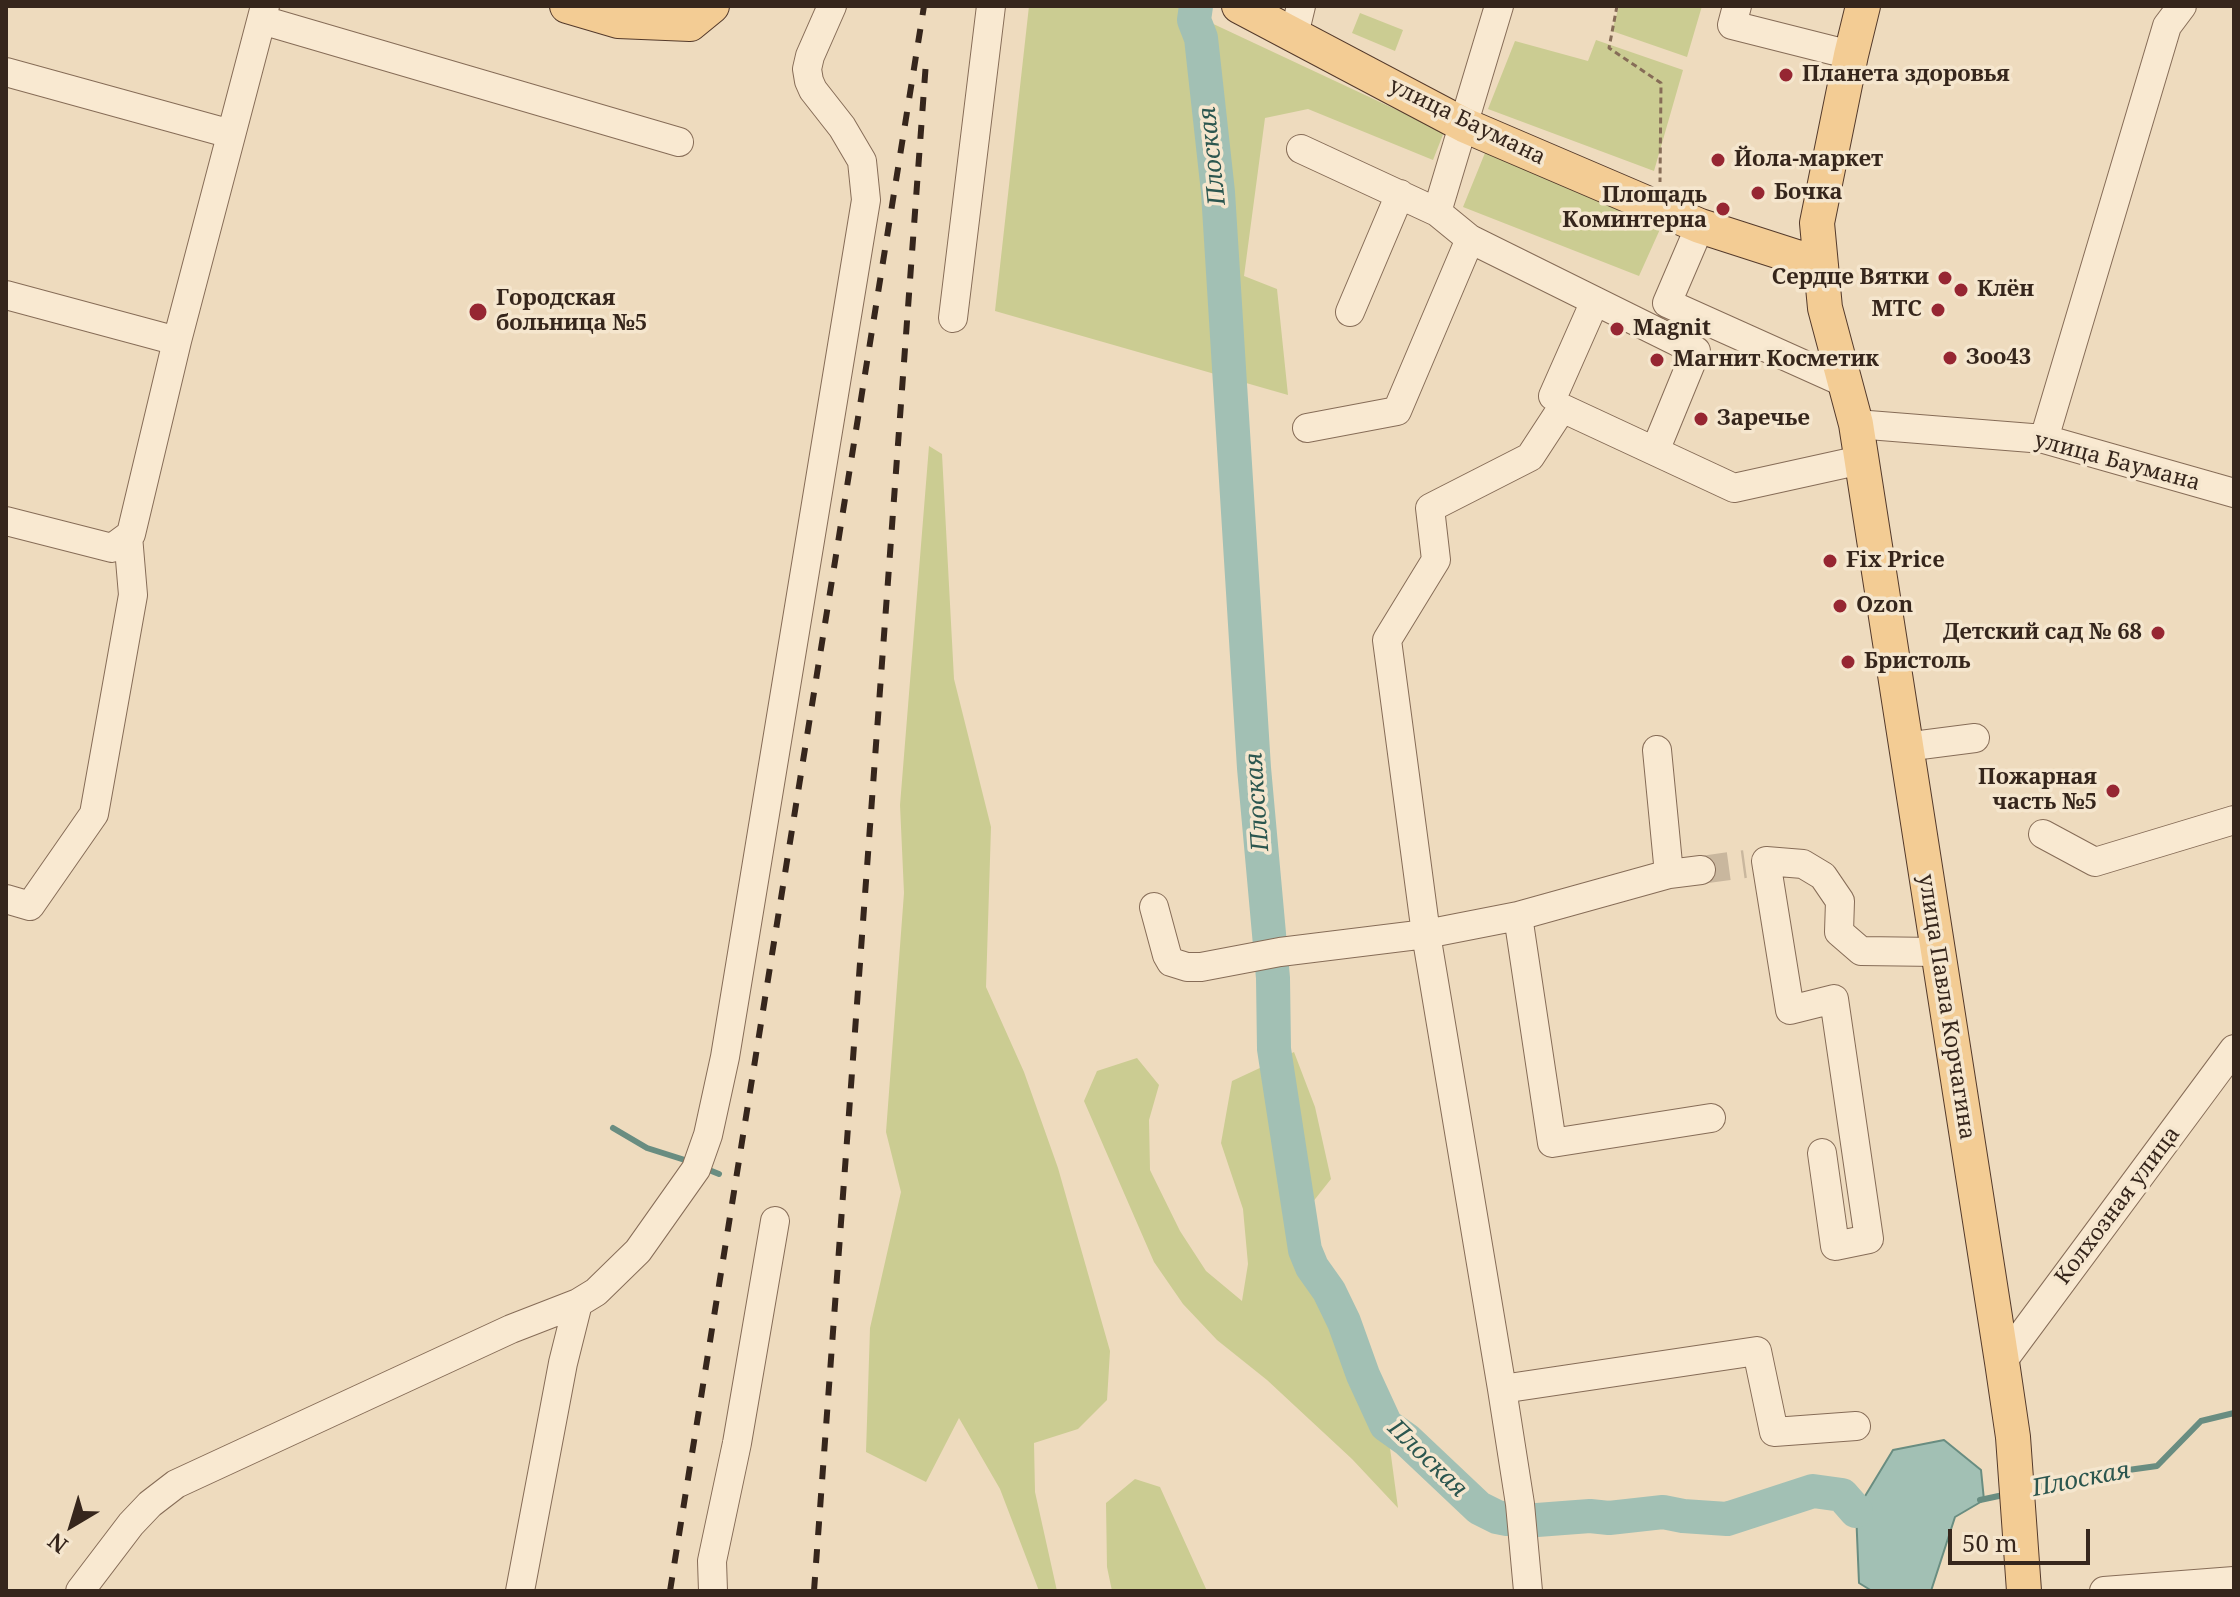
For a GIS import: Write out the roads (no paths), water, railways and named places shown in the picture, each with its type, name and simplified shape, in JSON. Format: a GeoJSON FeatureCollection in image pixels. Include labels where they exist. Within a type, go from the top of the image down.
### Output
{"type":"FeatureCollection","features":[{"type":"Feature","properties":{"kind":"main road"},"geometry":{"type":"LineString","coordinates":[[567,6],[618,21],[690,24],[712,6]]}},
{"type":"Feature","properties":{"kind":"main road","name":"улица Баумана"},"geometry":{"type":"LineString","coordinates":[[1239,6],[1298,20],[1464,125],[1700,226]]}},
{"type":"Feature","properties":{"kind":"main road"},"geometry":{"type":"LineString","coordinates":[[1700,226],[1821,265],[1817,223],[1863,6]]}},
{"type":"Feature","properties":{"kind":"main road","name":"улица Павла Корчагина"},"geometry":{"type":"LineString","coordinates":[[1821,265],[1825,308],[1856,424],[2002,1362],[2013,1437],[2024,1591]]}},
{"type":"Feature","properties":{"kind":"street"},"geometry":{"type":"LineString","coordinates":[[80,1591],[131,1524],[176,1484],[522,1324],[578,1303],[596,1292],[638,1251],[696,1169],[708,1135],[725,1057],[866,200],[862,161],[809,81],[807,69],[810,56],[832,6]]}},
{"type":"Feature","properties":{"kind":"street"},"geometry":{"type":"LineString","coordinates":[[953,318],[991,6]]}},
{"type":"Feature","properties":{"kind":"street"},"geometry":{"type":"LineString","coordinates":[[1437,212],[1499,6]]}},
{"type":"Feature","properties":{"kind":"street"},"geometry":{"type":"LineString","coordinates":[[1737,6],[1732,25],[1851,55]]}},
{"type":"Feature","properties":{"kind":"street"},"geometry":{"type":"LineString","coordinates":[[2044,439],[2167,26],[2182,6]]}},
{"type":"Feature","properties":{"kind":"street"},"geometry":{"type":"LineString","coordinates":[[6,521],[120,542],[131,534],[177,341],[264,13],[679,142]]}},
{"type":"Feature","properties":{"kind":"street"},"geometry":{"type":"LineString","coordinates":[[6,72],[231,134]]}},
{"type":"Feature","properties":{"kind":"street"},"geometry":{"type":"LineString","coordinates":[[1301,149],[1437,212],[1470,239],[1696,351],[1655,451]]}},
{"type":"Feature","properties":{"kind":"street"},"geometry":{"type":"LineString","coordinates":[[1350,312],[1400,194]]}},
{"type":"Feature","properties":{"kind":"street"},"geometry":{"type":"LineString","coordinates":[[1700,226],[1667,303],[1845,383]]}},
{"type":"Feature","properties":{"kind":"street"},"geometry":{"type":"LineString","coordinates":[[1307,428],[1397,411],[1470,239]]}},
{"type":"Feature","properties":{"kind":"street"},"geometry":{"type":"LineString","coordinates":[[6,295],[177,341]]}},
{"type":"Feature","properties":{"kind":"street"},"geometry":{"type":"LineString","coordinates":[[1553,396],[1595,301]]}},
{"type":"Feature","properties":{"kind":"street"},"geometry":{"type":"LineString","coordinates":[[1528,1591],[1520,1504],[1426,934],[1387,640],[1436,560],[1430,508],[1530,457],[1562,408],[1734,488],[1861,460]]}},
{"type":"Feature","properties":{"kind":"street","name":"улица Баумана"},"geometry":{"type":"LineString","coordinates":[[1856,424],[2044,439],[2234,493]]}},
{"type":"Feature","properties":{"kind":"street"},"geometry":{"type":"LineString","coordinates":[[18,902],[94,814],[133,595],[120,542]]}},
{"type":"Feature","properties":{"kind":"street"},"geometry":{"type":"LineString","coordinates":[[1905,747],[1975,738]]}},
{"type":"Feature","properties":{"kind":"street"},"geometry":{"type":"LineString","coordinates":[[1657,750],[1669,874]]}},
{"type":"Feature","properties":{"kind":"street"},"geometry":{"type":"LineString","coordinates":[[2043,834],[2095,862],[2234,820]]}},
{"type":"Feature","properties":{"kind":"street"},"geometry":{"type":"LineString","coordinates":[[1822,1153],[1835,1246],[1869,1239],[1834,999],[1790,1010],[1756,862],[1803,864],[1823,876],[1840,901],[1839,932],[1861,951],[1937,952]]}},
{"type":"Feature","properties":{"kind":"street"},"geometry":{"type":"LineString","coordinates":[[1154,907],[1171,962],[1201,967],[1280,952],[1426,934],[1518,916],[1669,874],[1701,870]]}},
{"type":"Feature","properties":{"kind":"street"},"geometry":{"type":"LineString","coordinates":[[1518,916],[1552,1143],[1711,1118]]}},
{"type":"Feature","properties":{"kind":"street","name":"Колхозная улица"},"geometry":{"type":"LineString","coordinates":[[2002,1362],[2234,1049]]}},
{"type":"Feature","properties":{"kind":"street"},"geometry":{"type":"LineString","coordinates":[[713,1591],[712,1561],[737,1443],[775,1221]]}},
{"type":"Feature","properties":{"kind":"street"},"geometry":{"type":"LineString","coordinates":[[520,1591],[563,1363],[578,1303]]}},
{"type":"Feature","properties":{"kind":"street"},"geometry":{"type":"LineString","coordinates":[[1502,1389],[1757,1351],[1774,1432],[1856,1426]]}},
{"type":"Feature","properties":{"kind":"street"},"geometry":{"type":"LineString","coordinates":[[2104,1591],[2234,1581]]}},
{"type":"Feature","properties":{"kind":"waterway","name":"Плоская"},"geometry":{"type":"LineString","coordinates":[[1196,6],[1194,20],[1201,38],[1218,192],[1254,768],[1273,978],[1274,1049],[1305,1250],[1344,1322],[1363,1375],[1386,1425],[1407,1440],[1479,1508],[1507,1519]]}},
{"type":"Feature","properties":{"kind":"waterway"},"geometry":{"type":"LineString","coordinates":[[613,1128],[647,1148],[688,1161]]}},
{"type":"Feature","properties":{"kind":"waterway"},"geometry":{"type":"LineString","coordinates":[[704,1168],[719,1174]]}},
{"type":"Feature","properties":{"kind":"waterway","name":"Плоская"},"geometry":{"type":"LineString","coordinates":[[2026,1490],[2085,1476],[2157,1466],[2201,1421],[2234,1413]]}},
{"type":"Feature","properties":{"kind":"waterway","name":"Плоская"},"geometry":{"type":"LineString","coordinates":[[1537,1520],[1590,1516],[1609,1518],[1663,1512],[1727,1519],[1813,1491],[1842,1495],[1856,1511]]}},
{"type":"Feature","properties":{"kind":"waterway","name":"Плоская"},"geometry":{"type":"LineString","coordinates":[[1980,1500],[2008,1494]]}},
{"type":"Feature","properties":{"kind":"tunnel"},"geometry":{"type":"LineString","coordinates":[[1701,870],[1745,864]]}},
{"type":"Feature","properties":{"kind":"railway"},"geometry":{"type":"LineString","coordinates":[[670,1591],[924,6]]}},
{"type":"Feature","properties":{"kind":"railway"},"geometry":{"type":"LineString","coordinates":[[814,1591],[926,62]]}},
{"type":"Feature","properties":{"kind":"place","name":"Планета здоровья"},"geometry":{"type":"Point","coordinates":[1786,75]}},
{"type":"Feature","properties":{"kind":"place","name":"Йола-маркет"},"geometry":{"type":"Point","coordinates":[1718,160]}},
{"type":"Feature","properties":{"kind":"place","name":"Бочка"},"geometry":{"type":"Point","coordinates":[1758,193]}},
{"type":"Feature","properties":{"kind":"place","name":"Площадь Коминтерна"},"geometry":{"type":"Point","coordinates":[1723,209]}},
{"type":"Feature","properties":{"kind":"place","name":"Сердце Вятки"},"geometry":{"type":"Point","coordinates":[1945,278]}},
{"type":"Feature","properties":{"kind":"place","name":"Клён"},"geometry":{"type":"Point","coordinates":[1961,290]}},
{"type":"Feature","properties":{"kind":"place","name":"МТС"},"geometry":{"type":"Point","coordinates":[1938,310]}},
{"type":"Feature","properties":{"kind":"place","name":"Городская больница №5"},"geometry":{"type":"Point","coordinates":[478,312]}},
{"type":"Feature","properties":{"kind":"place","name":"Magnit"},"geometry":{"type":"Point","coordinates":[1617,329]}},
{"type":"Feature","properties":{"kind":"place","name":"Зоо43"},"geometry":{"type":"Point","coordinates":[1950,358]}},
{"type":"Feature","properties":{"kind":"place","name":"Магнит Косметик"},"geometry":{"type":"Point","coordinates":[1657,360]}},
{"type":"Feature","properties":{"kind":"place","name":"Заречье"},"geometry":{"type":"Point","coordinates":[1701,419]}},
{"type":"Feature","properties":{"kind":"place","name":"Fix Price"},"geometry":{"type":"Point","coordinates":[1830,561]}},
{"type":"Feature","properties":{"kind":"place","name":"Ozon"},"geometry":{"type":"Point","coordinates":[1840,606]}},
{"type":"Feature","properties":{"kind":"place","name":"Детский сад № 68"},"geometry":{"type":"Point","coordinates":[2158,633]}},
{"type":"Feature","properties":{"kind":"place","name":"Бристоль"},"geometry":{"type":"Point","coordinates":[1848,662]}},
{"type":"Feature","properties":{"kind":"place","name":"Пожарная часть №5"},"geometry":{"type":"Point","coordinates":[2113,791]}}]}
